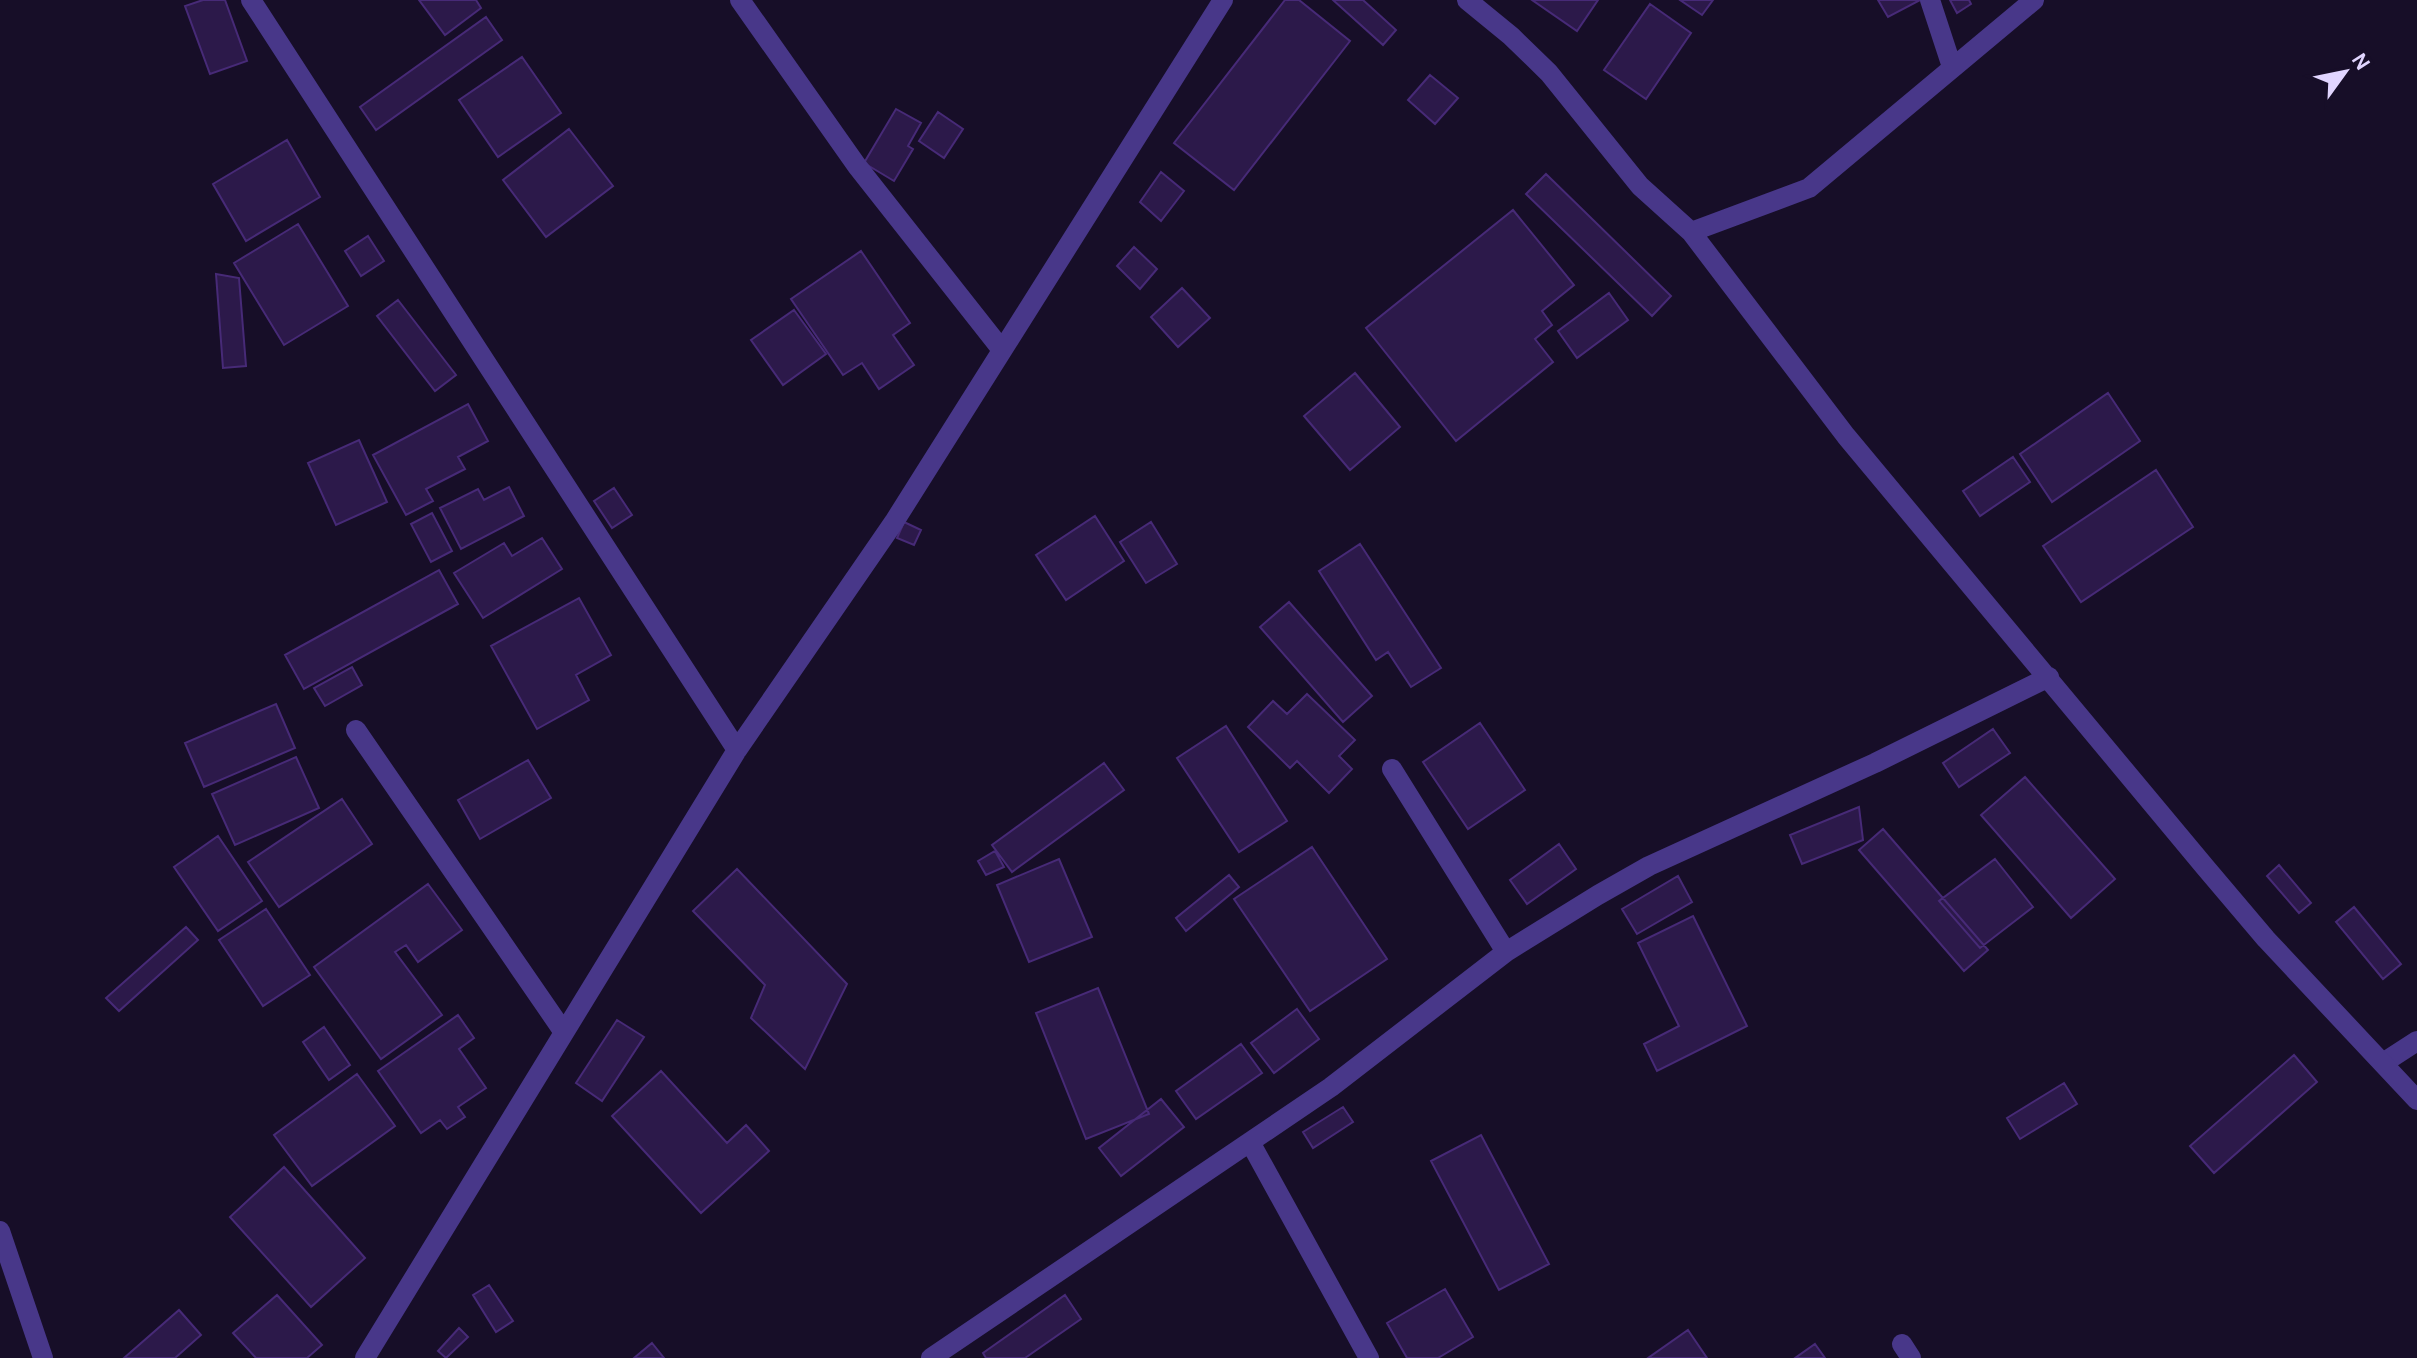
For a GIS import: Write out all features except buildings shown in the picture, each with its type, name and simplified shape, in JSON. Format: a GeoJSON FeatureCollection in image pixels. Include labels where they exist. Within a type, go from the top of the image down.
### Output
{"type":"FeatureCollection","features":[{"type":"Feature","properties":{"kind":"street"},"geometry":{"type":"LineString","coordinates":[[251,0],[737,750]]}},
{"type":"Feature","properties":{"kind":"street"},"geometry":{"type":"LineString","coordinates":[[740,0],[857,166],[1002,350]]}},
{"type":"Feature","properties":{"kind":"street"},"geometry":{"type":"LineString","coordinates":[[365,1358],[737,750],[894,522],[1223,0]]}},
{"type":"Feature","properties":{"kind":"street"},"geometry":{"type":"LineString","coordinates":[[1467,0],[1549,73],[1640,186],[1691,232],[1846,436],[2266,939],[2417,1100]]}},
{"type":"Feature","properties":{"kind":"street"},"geometry":{"type":"LineString","coordinates":[[1930,0],[1952,67]]}},
{"type":"Feature","properties":{"kind":"street"},"geometry":{"type":"LineString","coordinates":[[1691,232],[1809,188],[2034,0]]}},
{"type":"Feature","properties":{"kind":"street"},"geometry":{"type":"LineString","coordinates":[[931,1358],[1331,1087],[1506,952],[1649,866],[1875,763],[2049,677]]}},
{"type":"Feature","properties":{"kind":"street"},"geometry":{"type":"LineString","coordinates":[[356,730],[563,1031]]}},
{"type":"Feature","properties":{"kind":"street"},"geometry":{"type":"LineString","coordinates":[[1392,769],[1506,952]]}},
{"type":"Feature","properties":{"kind":"street"},"geometry":{"type":"LineString","coordinates":[[2383,1063],[2417,1041]]}},
{"type":"Feature","properties":{"kind":"street"},"geometry":{"type":"LineString","coordinates":[[1250,1142],[1369,1358]]}},
{"type":"Feature","properties":{"kind":"street"},"geometry":{"type":"LineString","coordinates":[[0,1231],[43,1358]]}}]}
